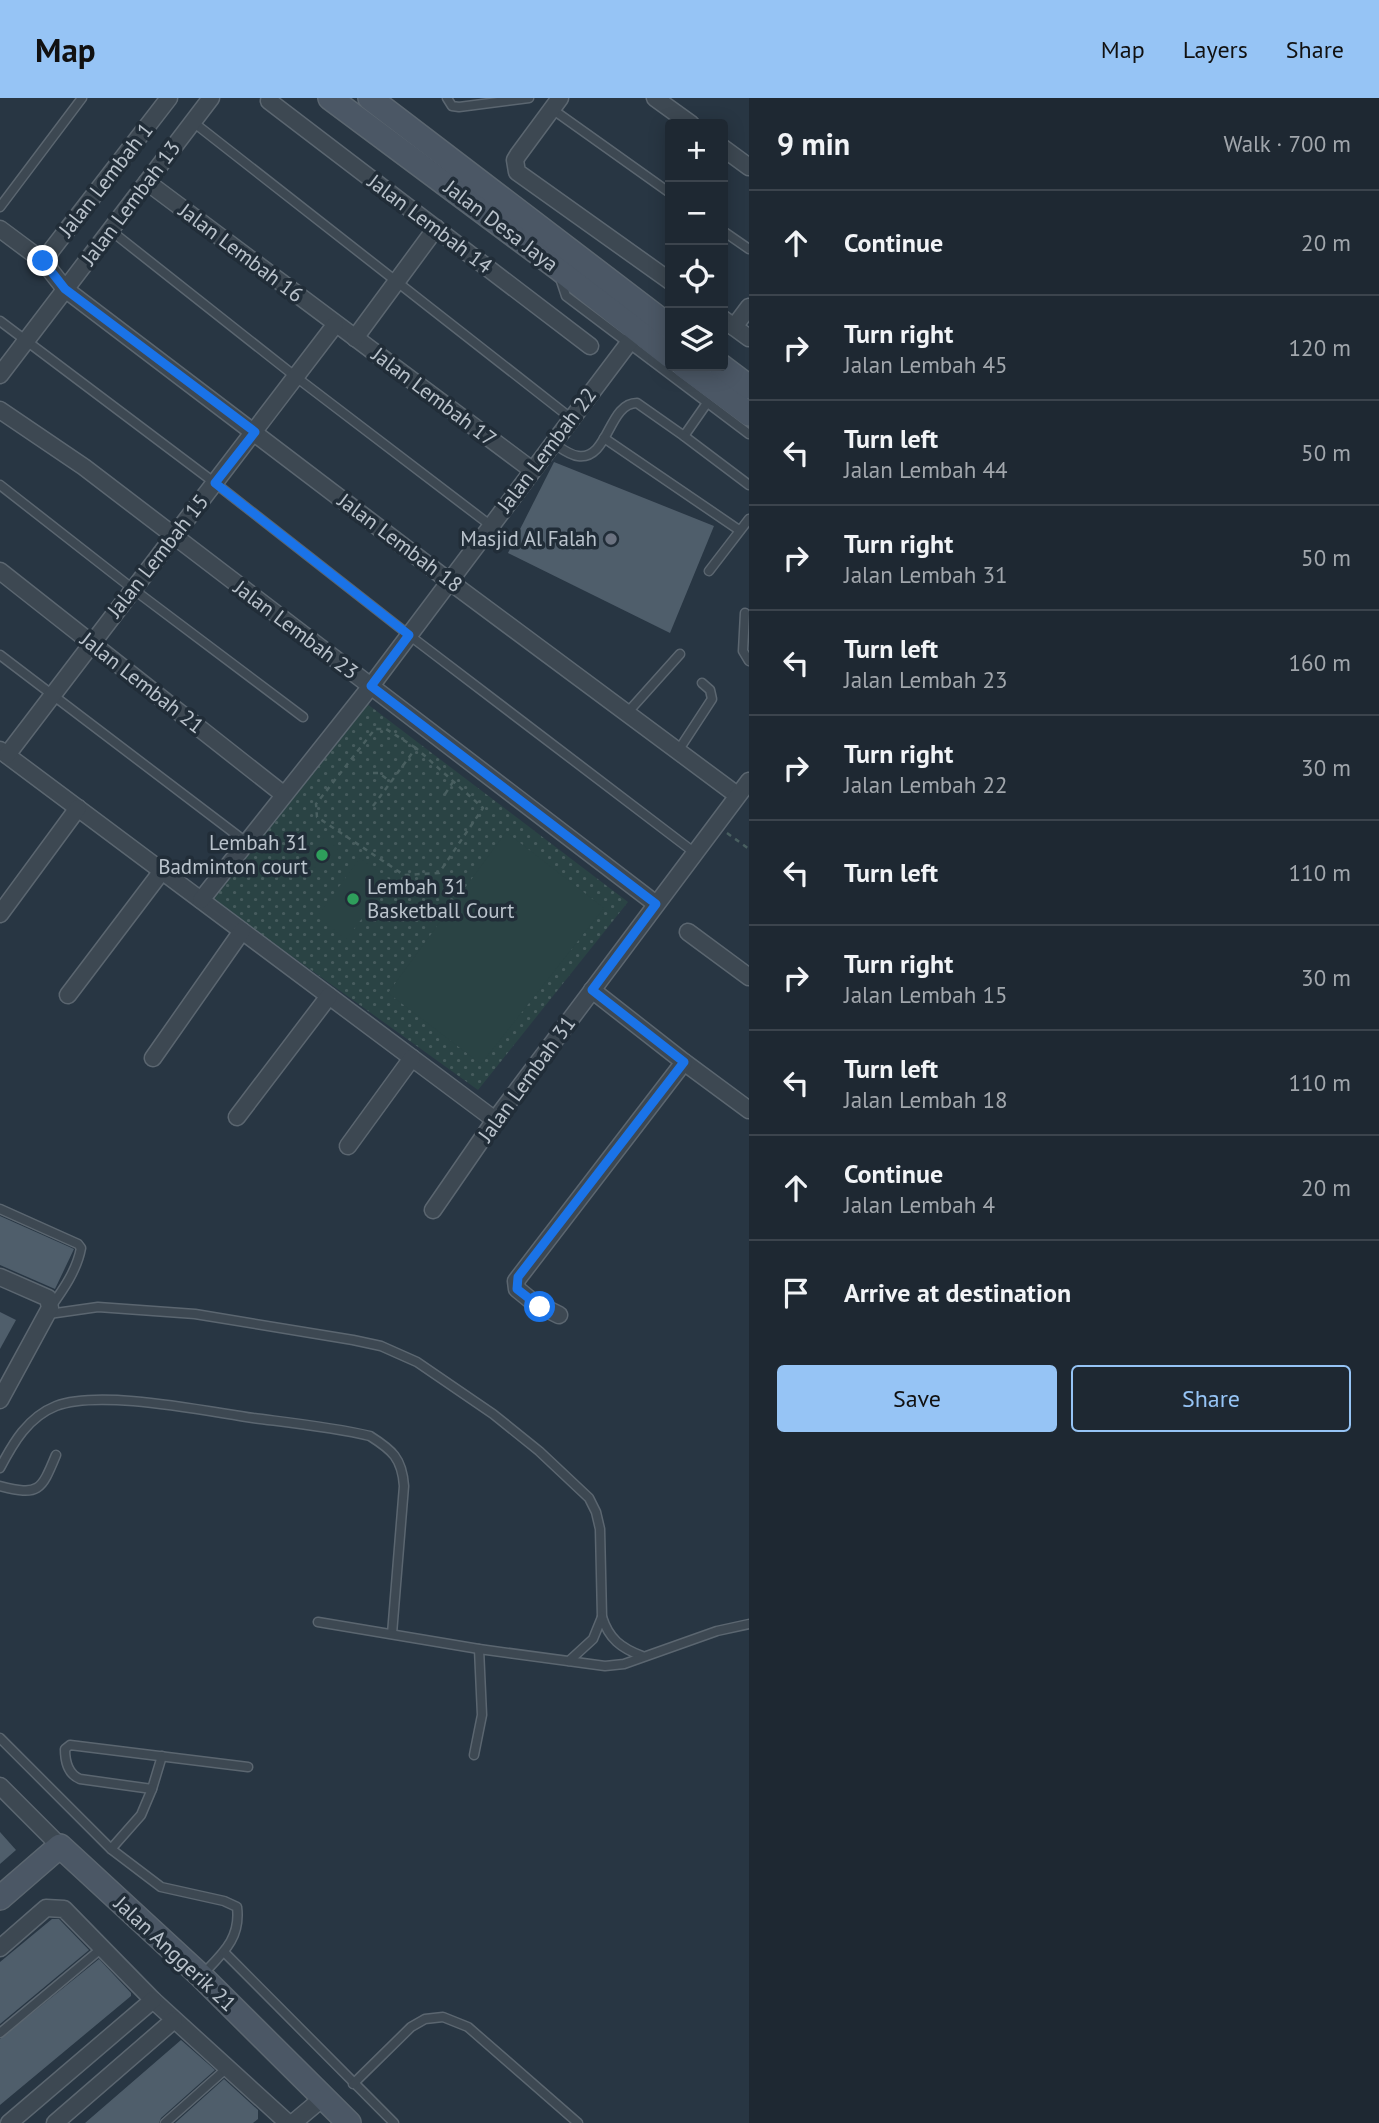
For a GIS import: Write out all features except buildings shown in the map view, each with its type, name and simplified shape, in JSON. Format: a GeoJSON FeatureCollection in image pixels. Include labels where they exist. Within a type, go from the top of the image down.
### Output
{"type":"FeatureCollection","features":[{"type":"Feature","properties":{"kind":"main road","name":"Jalan Desa Jaya"},"geometry":{"type":"LineString","coordinates":[[330,98],[558,268],[632,338],[665,354]]}},
{"type":"Feature","properties":{"kind":"main road","name":"Jalan Desa Jaya"},"geometry":{"type":"LineString","coordinates":[[370,98],[665,323]]}},
{"type":"Feature","properties":{"kind":"main road"},"geometry":{"type":"LineString","coordinates":[[691,371],[749,414]]}},
{"type":"Feature","properties":{"kind":"main road"},"geometry":{"type":"LineString","coordinates":[[728,371],[749,387]]}},
{"type":"Feature","properties":{"kind":"main road"},"geometry":{"type":"LineString","coordinates":[[0,1898],[60,1846]]}},
{"type":"Feature","properties":{"kind":"main road","name":"Jalan Anggerik 21"},"geometry":{"type":"LineString","coordinates":[[60,1846],[201,1976],[349,2123]]}},
{"type":"Feature","properties":{"kind":"street","name":"Jalan Lembah 1"},"geometry":{"type":"LineString","coordinates":[[43,261],[169,98]]}},
{"type":"Feature","properties":{"kind":"street","name":"Jalan Lembah 13"},"geometry":{"type":"LineString","coordinates":[[0,375],[211,98]]}},
{"type":"Feature","properties":{"kind":"street"},"geometry":{"type":"LineString","coordinates":[[655,98],[684,119]]}},
{"type":"Feature","properties":{"kind":"street","name":"Jalan Lembah 14"},"geometry":{"type":"LineString","coordinates":[[269,101],[590,346]]}},
{"type":"Feature","properties":{"kind":"street"},"geometry":{"type":"LineString","coordinates":[[556,103],[515,160],[517,172],[665,277]]}},
{"type":"Feature","properties":{"kind":"street"},"geometry":{"type":"LineString","coordinates":[[728,152],[749,167]]}},
{"type":"Feature","properties":{"kind":"street","name":"Jalan Lembah 16"},"geometry":{"type":"LineString","coordinates":[[147,182],[335,325]]}},
{"type":"Feature","properties":{"kind":"street"},"geometry":{"type":"LineString","coordinates":[[355,338],[436,228]]}},
{"type":"Feature","properties":{"kind":"street","name":"Jalan Lembah 18"},"geometry":{"type":"LineString","coordinates":[[0,229],[43,261],[65,289],[449,581],[737,795]]}},
{"type":"Feature","properties":{"kind":"street"},"geometry":{"type":"LineString","coordinates":[[749,307],[729,323],[749,338]]}},
{"type":"Feature","properties":{"kind":"street","name":"Jalan Lembah 17"},"geometry":{"type":"LineString","coordinates":[[335,325],[532,470]]}},
{"type":"Feature","properties":{"kind":"street","name":"Jalan Lembah 15"},"geometry":{"type":"LineString","coordinates":[[4,752],[53,694],[335,325]]}},
{"type":"Feature","properties":{"kind":"street","name":"Jalan Lembah 22"},"geometry":{"type":"LineString","coordinates":[[201,900],[371,686],[632,338]]}},
{"type":"Feature","properties":{"kind":"street","name":"Jalan Lembah 23"},"geometry":{"type":"LineString","coordinates":[[0,410],[84,467],[656,904]]}},
{"type":"Feature","properties":{"kind":"street","name":"Jalan Lembah 21"},"geometry":{"type":"LineString","coordinates":[[0,571],[283,794]]}},
{"type":"Feature","properties":{"kind":"street"},"geometry":{"type":"LineString","coordinates":[[4,752],[495,1120]]}},
{"type":"Feature","properties":{"kind":"street","name":"Jalan Lembah 31"},"geometry":{"type":"LineString","coordinates":[[433,1210],[495,1120],[749,781]]}},
{"type":"Feature","properties":{"kind":"street"},"geometry":{"type":"LineString","coordinates":[[0,914],[78,808]]}},
{"type":"Feature","properties":{"kind":"street"},"geometry":{"type":"LineString","coordinates":[[68,995],[162,871]]}},
{"type":"Feature","properties":{"kind":"street"},"geometry":{"type":"LineString","coordinates":[[153,1058],[242,931]]}},
{"type":"Feature","properties":{"kind":"street"},"geometry":{"type":"LineString","coordinates":[[688,932],[749,977]]}},
{"type":"Feature","properties":{"kind":"street"},"geometry":{"type":"LineString","coordinates":[[592,990],[749,1110]]}},
{"type":"Feature","properties":{"kind":"street"},"geometry":{"type":"LineString","coordinates":[[237,1117],[329,996]]}},
{"type":"Feature","properties":{"kind":"street"},"geometry":{"type":"LineString","coordinates":[[348,1146],[412,1058]]}},
{"type":"Feature","properties":{"kind":"street"},"geometry":{"type":"LineString","coordinates":[[559,1315],[545,1310],[520,1292],[516,1285],[518,1277],[684,1062]]}},
{"type":"Feature","properties":{"kind":"street"},"geometry":{"type":"LineString","coordinates":[[0,1277],[48,1298],[50,1311],[0,1400]]}},
{"type":"Feature","properties":{"kind":"street","name":"Jalan Anggerik 21"},"geometry":{"type":"LineString","coordinates":[[2,1792],[60,1846]]}},
{"type":"Feature","properties":{"kind":"street"},"geometry":{"type":"LineString","coordinates":[[0,1948],[46,1908],[64,1909],[174,2020],[290,2123],[324,2097]]}},
{"type":"Feature","properties":{"kind":"street"},"geometry":{"type":"LineString","coordinates":[[9,2123],[153,2000]]}},
{"type":"Feature","properties":{"kind":"street"},"geometry":{"type":"LineString","coordinates":[[55,2123],[174,2020]]}},
{"type":"Feature","properties":{"kind":"lane"},"geometry":{"type":"LineString","coordinates":[[0,207],[82,98]]}},
{"type":"Feature","properties":{"kind":"lane"},"geometry":{"type":"LineString","coordinates":[[447,98],[452,106],[459,107],[529,98]]}},
{"type":"Feature","properties":{"kind":"lane"},"geometry":{"type":"LineString","coordinates":[[556,103],[665,189]]}},
{"type":"Feature","properties":{"kind":"lane"},"geometry":{"type":"LineString","coordinates":[[193,122],[572,419]]}},
{"type":"Feature","properties":{"kind":"lane"},"geometry":{"type":"LineString","coordinates":[[110,230],[296,377],[491,525]]}},
{"type":"Feature","properties":{"kind":"lane"},"geometry":{"type":"LineString","coordinates":[[728,234],[749,249]]}},
{"type":"Feature","properties":{"kind":"lane"},"geometry":{"type":"LineString","coordinates":[[0,321],[695,853]]}},
{"type":"Feature","properties":{"kind":"lane"},"geometry":{"type":"LineString","coordinates":[[632,338],[707,403],[749,434]]}},
{"type":"Feature","properties":{"kind":"lane"},"geometry":{"type":"LineString","coordinates":[[553,443],[582,456],[592,452],[623,409],[631,403],[641,405],[749,485]]}},
{"type":"Feature","properties":{"kind":"lane"},"geometry":{"type":"LineString","coordinates":[[684,436],[707,403]]}},
{"type":"Feature","properties":{"kind":"lane"},"geometry":{"type":"LineString","coordinates":[[604,438],[738,530]]}},
{"type":"Feature","properties":{"kind":"lane"},"geometry":{"type":"LineString","coordinates":[[0,485],[132,589],[303,717]]}},
{"type":"Feature","properties":{"kind":"lane"},"geometry":{"type":"LineString","coordinates":[[709,571],[749,519]]}},
{"type":"Feature","properties":{"kind":"lane"},"geometry":{"type":"LineString","coordinates":[[746,613],[743,651],[749,662]]}},
{"type":"Feature","properties":{"kind":"lane"},"geometry":{"type":"LineString","coordinates":[[628,712],[680,654]]}},
{"type":"Feature","properties":{"kind":"lane"},"geometry":{"type":"LineString","coordinates":[[0,655],[246,842]]}},
{"type":"Feature","properties":{"kind":"lane"},"geometry":{"type":"LineString","coordinates":[[678,751],[712,699],[710,690],[702,683]]}},
{"type":"Feature","properties":{"kind":"lane"},"geometry":{"type":"LineString","coordinates":[[0,1209],[78,1244],[80,1248],[79,1257],[50,1311]]}},
{"type":"Feature","properties":{"kind":"lane"},"geometry":{"type":"LineString","coordinates":[[50,1311],[98,1307],[195,1314],[354,1340],[381,1346],[417,1362],[493,1414],[539,1451],[589,1498],[600,1529],[602,1617],[610,1637],[616,1643],[642,1656]]}},
{"type":"Feature","properties":{"kind":"lane"},"geometry":{"type":"LineString","coordinates":[[0,1468],[14,1439],[40,1414],[56,1406],[91,1400],[173,1406],[370,1436],[393,1451],[403,1472],[392,1634]]}},
{"type":"Feature","properties":{"kind":"lane"},"geometry":{"type":"LineString","coordinates":[[0,1486],[34,1491],[44,1483],[56,1455]]}},
{"type":"Feature","properties":{"kind":"lane"},"geometry":{"type":"LineString","coordinates":[[569,1661],[593,1639],[602,1617]]}},
{"type":"Feature","properties":{"kind":"lane"},"geometry":{"type":"LineString","coordinates":[[318,1622],[480,1649],[605,1666],[624,1664],[718,1631],[749,1624]]}},
{"type":"Feature","properties":{"kind":"lane"},"geometry":{"type":"LineString","coordinates":[[474,1755],[482,1715],[480,1649]]}},
{"type":"Feature","properties":{"kind":"lane"},"geometry":{"type":"LineString","coordinates":[[0,1738],[111,1849],[161,1887],[225,1901],[237,1907],[239,1922],[224,1952],[201,1976]]}},
{"type":"Feature","properties":{"kind":"lane"},"geometry":{"type":"LineString","coordinates":[[152,1789],[80,1779],[74,1776],[65,1760],[65,1749],[70,1745],[248,1767]]}},
{"type":"Feature","properties":{"kind":"lane"},"geometry":{"type":"LineString","coordinates":[[111,1849],[141,1815],[162,1756]]}},
{"type":"Feature","properties":{"kind":"lane"},"geometry":{"type":"LineString","coordinates":[[0,2033],[102,1948]]}},
{"type":"Feature","properties":{"kind":"lane"},"geometry":{"type":"LineString","coordinates":[[224,1952],[394,2123]]}},
{"type":"Feature","properties":{"kind":"lane"},"geometry":{"type":"LineString","coordinates":[[353,2084],[411,2027],[425,2019],[443,2017],[468,2027],[579,2123]]}},
{"type":"Feature","properties":{"kind":"lane"},"geometry":{"type":"LineString","coordinates":[[165,2123],[227,2068]]}},
{"type":"Feature","properties":{"kind":"path"},"geometry":{"type":"LineString","coordinates":[[375,729],[386,729],[416,748],[483,808],[439,873],[404,875],[317,817],[316,804],[375,729]]}},
{"type":"Feature","properties":{"kind":"path"},"geometry":{"type":"LineString","coordinates":[[373,806],[416,748]]}},
{"type":"Feature","properties":{"kind":"path"},"geometry":{"type":"LineString","coordinates":[[373,773],[379,773],[391,782]]}},
{"type":"Feature","properties":{"kind":"path"},"geometry":{"type":"LineString","coordinates":[[445,794],[453,782]]}},
{"type":"Feature","properties":{"kind":"path"},"geometry":{"type":"LineString","coordinates":[[716,825],[749,849]]}},
{"type":"Feature","properties":{"kind":"green space"},"geometry":{"type":"Polygon","coordinates":[[[366,703],[628,902],[478,1090],[211,898],[366,703]]]}},
{"type":"Feature","properties":{"kind":"green space"},"geometry":{"type":"Polygon","coordinates":[[[506,832],[604,908],[481,1064],[388,993],[506,832]]]}},
{"type":"Feature","properties":{"kind":"green space","name":"Lembah 31 Badminton court"},"geometry":{"type":"Polygon","coordinates":[[[324,838],[338,849],[319,871],[306,861],[324,838]]]}},
{"type":"Feature","properties":{"kind":"green space","name":"Lembah 31 Basketball Court"},"geometry":{"type":"Polygon","coordinates":[[[360,858],[391,881],[346,939],[317,917],[360,858]]]}},
{"type":"Feature","properties":{"kind":"place","name":"Masjid Al Falah"},"geometry":{"type":"Point","coordinates":[611,539]}},
{"type":"Feature","properties":{"kind":"place","name":"Lembah 31 Badminton court"},"geometry":{"type":"Point","coordinates":[322,855]}},
{"type":"Feature","properties":{"kind":"place","name":"Lembah 31 Basketball Court"},"geometry":{"type":"Point","coordinates":[353,899]}},
{"type":"Feature","properties":{"kind":"route"},"geometry":{"type":"LineString","coordinates":[[43,261],[65,289],[255,432],[215,483],[409,635],[371,686],[656,904],[592,990],[684,1062],[518,1277],[517,1289],[540,1307]]}}]}
